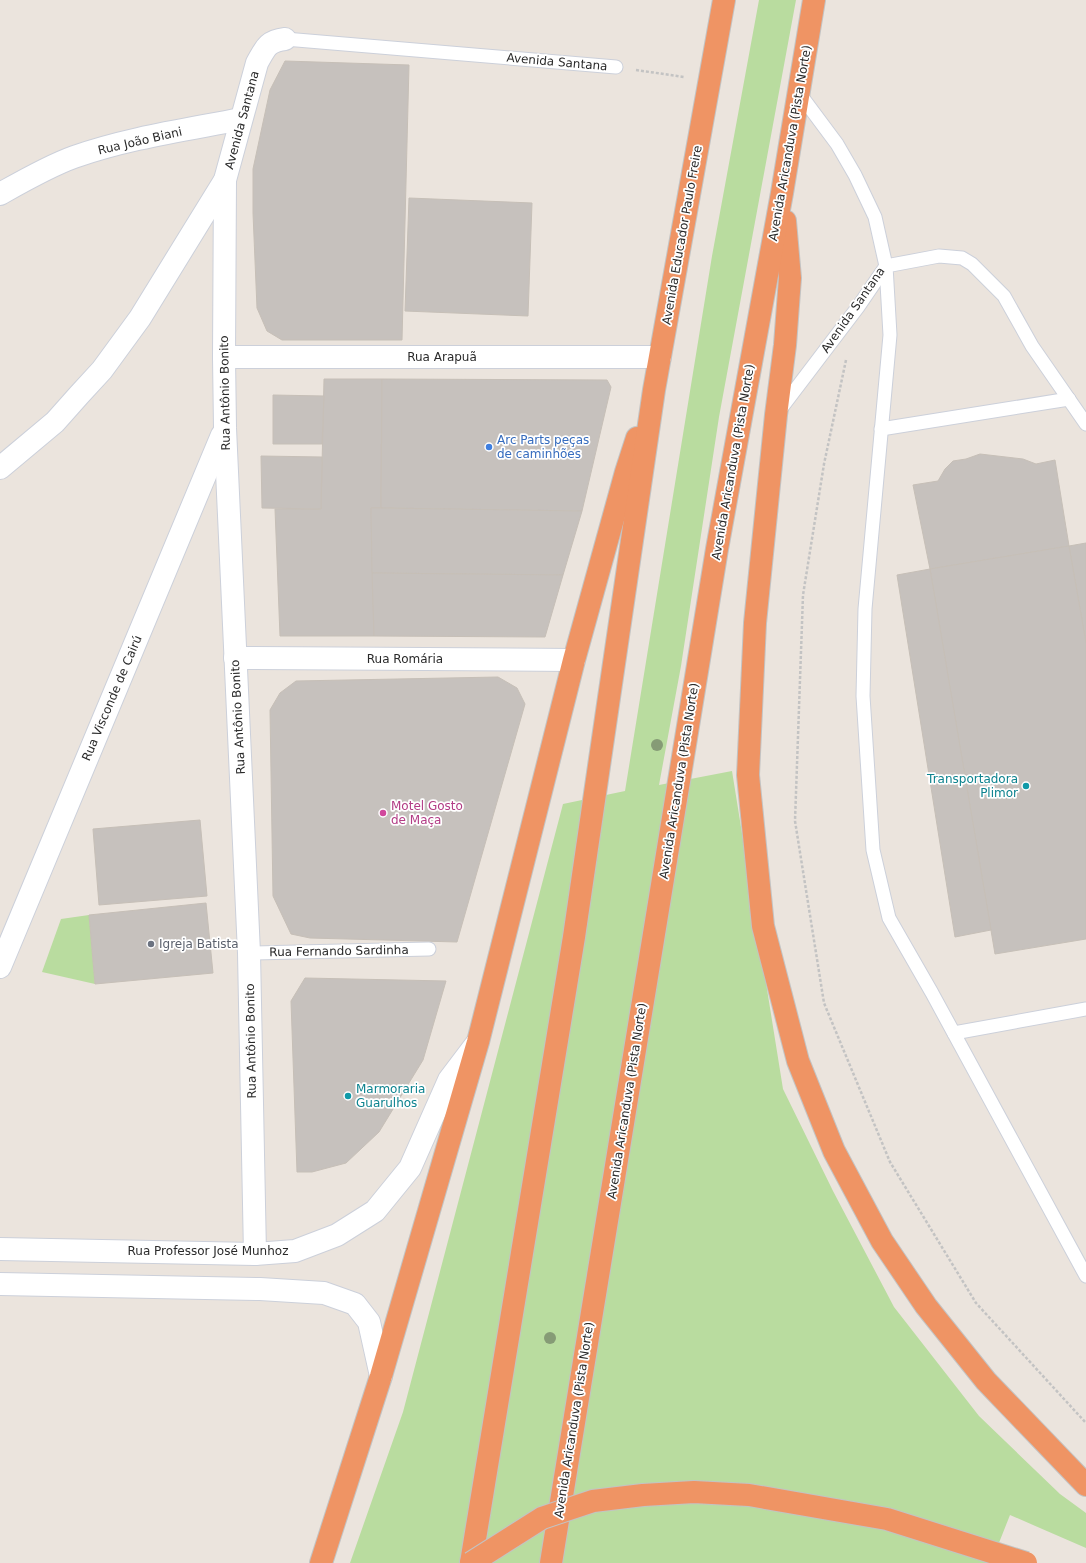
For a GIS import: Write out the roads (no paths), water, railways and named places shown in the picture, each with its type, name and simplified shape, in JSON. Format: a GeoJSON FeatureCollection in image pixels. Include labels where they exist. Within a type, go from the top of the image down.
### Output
{"type":"FeatureCollection","features":[{"type":"Feature","properties":{"kind":"highway","name":"Avenida Educador Paulo Freire"},"geometry":{"type":"LineString","coordinates":[[654,390],[724,0]]}},
{"type":"Feature","properties":{"kind":"highway","name":"Avenida Aricanduva (Pista Norte)"},"geometry":{"type":"LineString","coordinates":[[550,1563],[717,549],[782,192],[814,0]]}},
{"type":"Feature","properties":{"kind":"highway"},"geometry":{"type":"LineString","coordinates":[[782,192],[790,278],[785,345],[776,414],[755,622],[748,775],[763,926],[798,1062],[834,1151],[882,1240],[926,1306],[986,1381],[1086,1485]]}},
{"type":"Feature","properties":{"kind":"highway"},"geometry":{"type":"LineString","coordinates":[[321,1563],[381,1376],[478,1042],[574,660],[626,472],[654,390]]}},
{"type":"Feature","properties":{"kind":"highway"},"geometry":{"type":"LineString","coordinates":[[471,1563],[574,937],[654,390]]}},
{"type":"Feature","properties":{"kind":"highway"},"geometry":{"type":"LineString","coordinates":[[471,1563],[542,1518],[593,1501],[642,1495],[694,1492],[749,1495],[887,1519],[1026,1563]]}},
{"type":"Feature","properties":{"kind":"street","name":"Avenida Santana"},"geometry":{"type":"LineString","coordinates":[[0,468],[55,422],[102,370],[140,318],[225,180],[257,63],[266,47],[275,40],[284,39]]}},
{"type":"Feature","properties":{"kind":"street","name":"Rua João Biani"},"geometry":{"type":"LineString","coordinates":[[0,194],[18,183],[73,157],[119,143],[241,119]]}},
{"type":"Feature","properties":{"kind":"street","name":"Rua Antônio Bonito"},"geometry":{"type":"LineString","coordinates":[[225,180],[225,428],[249,953],[255,1254]]}},
{"type":"Feature","properties":{"kind":"street","name":"Rua Arapuã"},"geometry":{"type":"LineString","coordinates":[[224,357],[660,357]]}},
{"type":"Feature","properties":{"kind":"street","name":"Rua Visconde de Cairú"},"geometry":{"type":"LineString","coordinates":[[0,967],[225,428]]}},
{"type":"Feature","properties":{"kind":"street","name":"Rua Romária"},"geometry":{"type":"LineString","coordinates":[[235,658],[574,660]]}},
{"type":"Feature","properties":{"kind":"street","name":"Rua Professor José Munhoz"},"geometry":{"type":"LineString","coordinates":[[0,1249],[255,1254],[295,1251],[337,1235],[375,1212],[410,1168],[449,1080],[478,1042]]}},
{"type":"Feature","properties":{"kind":"street"},"geometry":{"type":"LineString","coordinates":[[0,1284],[260,1289],[324,1293],[355,1304],[369,1322],[381,1376]]}},
{"type":"Feature","properties":{"kind":"lane","name":"Avenida Santana"},"geometry":{"type":"LineString","coordinates":[[284,39],[616,67]]}},
{"type":"Feature","properties":{"kind":"lane","name":"Avenida Santana"},"geometry":{"type":"LineString","coordinates":[[776,414],[858,307],[886,266],[875,217],[855,175],[837,144],[799,93]]}},
{"type":"Feature","properties":{"kind":"lane"},"geometry":{"type":"LineString","coordinates":[[1086,424],[1032,346],[1004,296],[972,264],[962,258],[939,256],[886,266],[890,335],[865,609],[863,696],[873,850],[889,918],[954,1033],[1086,1276]]}},
{"type":"Feature","properties":{"kind":"lane"},"geometry":{"type":"LineString","coordinates":[[881,429],[1069,399]]}},
{"type":"Feature","properties":{"kind":"lane","name":"Rua Fernando Sardinha"},"geometry":{"type":"LineString","coordinates":[[249,953],[429,949]]}},
{"type":"Feature","properties":{"kind":"lane"},"geometry":{"type":"LineString","coordinates":[[954,1033],[1086,1009]]}},
{"type":"Feature","properties":{"kind":"place","name":"Arc Parts peças de caminhões"},"geometry":{"type":"Point","coordinates":[489,447]}},
{"type":"Feature","properties":{"kind":"place","name":"Transportadora Plimor"},"geometry":{"type":"Point","coordinates":[1026,786]}},
{"type":"Feature","properties":{"kind":"place","name":"Motel Gosto de Maça"},"geometry":{"type":"Point","coordinates":[383,813]}},
{"type":"Feature","properties":{"kind":"place","name":"Igreja Batista"},"geometry":{"type":"Point","coordinates":[151,944]}},
{"type":"Feature","properties":{"kind":"place","name":"Marmoraria Guarulhos"},"geometry":{"type":"Point","coordinates":[348,1096]}}]}
